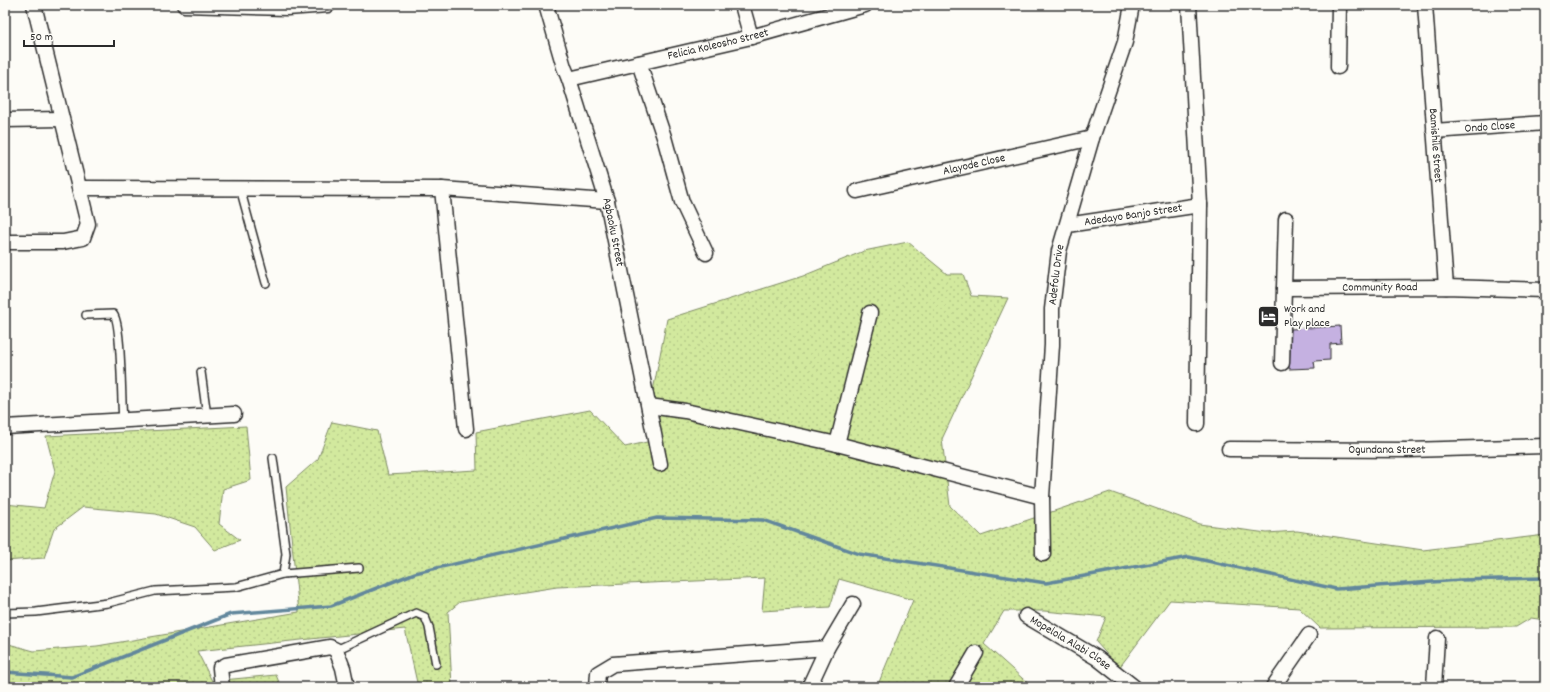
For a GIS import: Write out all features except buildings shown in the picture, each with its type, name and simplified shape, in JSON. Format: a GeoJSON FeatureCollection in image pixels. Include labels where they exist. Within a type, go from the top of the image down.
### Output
{"type":"FeatureCollection","features":[{"type":"Feature","properties":{"kind":"street"},"geometry":{"type":"LineString","coordinates":[[5,242],[63,242],[83,238],[88,224],[34,5]]}},
{"type":"Feature","properties":{"kind":"street"},"geometry":{"type":"LineString","coordinates":[[184,5],[287,8],[328,5]]}},
{"type":"Feature","properties":{"kind":"street","name":"Agbaoku Street"},"geometry":{"type":"LineString","coordinates":[[546,5],[564,67],[607,201],[660,464]]}},
{"type":"Feature","properties":{"kind":"street"},"geometry":{"type":"LineString","coordinates":[[742,5],[751,37]]}},
{"type":"Feature","properties":{"kind":"street","name":"Felicia Koleosho Street"},"geometry":{"type":"LineString","coordinates":[[569,79],[751,37],[865,5]]}},
{"type":"Feature","properties":{"kind":"street","name":"Adefolu Drive"},"geometry":{"type":"LineString","coordinates":[[1042,554],[1042,497],[1052,345],[1052,309],[1059,251],[1092,138],[1125,42],[1132,5]]}},
{"type":"Feature","properties":{"kind":"street"},"geometry":{"type":"LineString","coordinates":[[1189,5],[1200,205],[1197,424]]}},
{"type":"Feature","properties":{"kind":"street"},"geometry":{"type":"LineString","coordinates":[[1338,67],[1339,5]]}},
{"type":"Feature","properties":{"kind":"street","name":"Bamishile Street"},"geometry":{"type":"LineString","coordinates":[[1425,5],[1446,287]]}},
{"type":"Feature","properties":{"kind":"street"},"geometry":{"type":"LineString","coordinates":[[639,63],[664,137],[682,202],[706,253]]}},
{"type":"Feature","properties":{"kind":"street"},"geometry":{"type":"LineString","coordinates":[[5,120],[61,118]]}},
{"type":"Feature","properties":{"kind":"street","name":"Ondo Close"},"geometry":{"type":"LineString","coordinates":[[1434,131],[1545,123]]}},
{"type":"Feature","properties":{"kind":"street","name":"Alayode Close"},"geometry":{"type":"LineString","coordinates":[[857,191],[1092,138]]}},
{"type":"Feature","properties":{"kind":"street"},"geometry":{"type":"LineString","coordinates":[[79,188],[442,189],[607,201]]}},
{"type":"Feature","properties":{"kind":"street"},"geometry":{"type":"LineString","coordinates":[[442,189],[466,429]]}},
{"type":"Feature","properties":{"kind":"street","name":"Adedayo Banjo Street"},"geometry":{"type":"LineString","coordinates":[[1067,225],[1200,205]]}},
{"type":"Feature","properties":{"kind":"street"},"geometry":{"type":"LineString","coordinates":[[1282,363],[1286,218]]}},
{"type":"Feature","properties":{"kind":"street","name":"Community Road"},"geometry":{"type":"LineString","coordinates":[[1284,288],[1446,287],[1545,290]]}},
{"type":"Feature","properties":{"kind":"street"},"geometry":{"type":"LineString","coordinates":[[837,444],[870,313]]}},
{"type":"Feature","properties":{"kind":"street"},"geometry":{"type":"LineString","coordinates":[[649,406],[685,411],[837,444],[1042,497]]}},
{"type":"Feature","properties":{"kind":"street"},"geometry":{"type":"LineString","coordinates":[[5,427],[234,414]]}},
{"type":"Feature","properties":{"kind":"street","name":"Ogundana Street"},"geometry":{"type":"LineString","coordinates":[[1229,449],[1409,450],[1545,446]]}},
{"type":"Feature","properties":{"kind":"street"},"geometry":{"type":"LineString","coordinates":[[809,687],[827,648],[853,604]]}},
{"type":"Feature","properties":{"kind":"street","name":"Mopelola Alabi Close"},"geometry":{"type":"LineString","coordinates":[[1026,616],[1097,658],[1134,687]]}},
{"type":"Feature","properties":{"kind":"street"},"geometry":{"type":"LineString","coordinates":[[1273,687],[1309,635]]}},
{"type":"Feature","properties":{"kind":"street"},"geometry":{"type":"LineString","coordinates":[[1434,687],[1437,638]]}},
{"type":"Feature","properties":{"kind":"street"},"geometry":{"type":"LineString","coordinates":[[222,687],[220,668],[226,665],[330,647],[336,650],[343,668],[347,687]]}},
{"type":"Feature","properties":{"kind":"street"},"geometry":{"type":"LineString","coordinates":[[597,687],[598,673],[613,664],[827,648]]}},
{"type":"Feature","properties":{"kind":"street"},"geometry":{"type":"LineString","coordinates":[[956,687],[976,653]]}},
{"type":"Feature","properties":{"kind":"lane"},"geometry":{"type":"LineString","coordinates":[[240,188],[266,283]]}},
{"type":"Feature","properties":{"kind":"lane"},"geometry":{"type":"LineString","coordinates":[[86,315],[113,314],[115,316],[119,334],[123,420]]}},
{"type":"Feature","properties":{"kind":"lane"},"geometry":{"type":"LineString","coordinates":[[202,372],[207,416]]}},
{"type":"Feature","properties":{"kind":"lane"},"geometry":{"type":"LineString","coordinates":[[273,458],[286,554],[283,574]]}},
{"type":"Feature","properties":{"kind":"lane"},"geometry":{"type":"LineString","coordinates":[[5,613],[36,612],[108,603],[155,591],[191,588],[236,587],[283,574],[359,568]]}},
{"type":"Feature","properties":{"kind":"lane"},"geometry":{"type":"LineString","coordinates":[[336,650],[416,612],[425,617],[429,627],[436,664]]}},
{"type":"Feature","properties":{"kind":"green space"},"geometry":{"type":"Polygon","coordinates":[[[908,242],[947,274],[963,274],[971,296],[1008,298],[942,439],[950,506],[981,536],[1110,492],[1199,524],[1267,533],[1297,531],[1423,550],[1545,535],[1545,620],[1531,618],[1516,627],[1320,628],[1299,608],[1170,600],[1119,668],[1096,642],[1106,617],[1044,611],[1004,611],[984,644],[1032,687],[877,687],[913,600],[839,579],[830,607],[762,611],[765,578],[557,587],[460,602],[448,612],[452,687],[418,687],[405,629],[197,651],[212,681],[276,675],[281,687],[5,687],[5,643],[34,651],[97,646],[299,612],[286,487],[318,459],[332,422],[377,431],[388,475],[477,470],[476,432],[590,410],[625,447],[660,439],[653,391],[667,319],[803,276],[864,251],[908,242]]]}},
{"type":"Feature","properties":{"kind":"green space"},"geometry":{"type":"Polygon","coordinates":[[[246,426],[251,480],[223,489],[219,524],[240,540],[215,550],[195,527],[156,514],[83,507],[54,529],[44,558],[5,561],[5,504],[44,508],[55,471],[46,436],[246,426]]]}},
{"type":"Feature","properties":{"kind":"waterway"},"geometry":{"type":"LineString","coordinates":[[5,672],[72,677],[231,614],[331,606],[415,573],[657,518],[763,520],[859,554],[1046,583],[1189,557],[1336,589],[1460,580],[1545,578]]}},
{"type":"Feature","properties":{"kind":"place","name":"Work and Play place"},"geometry":{"type":"Point","coordinates":[1269,316]}}]}
